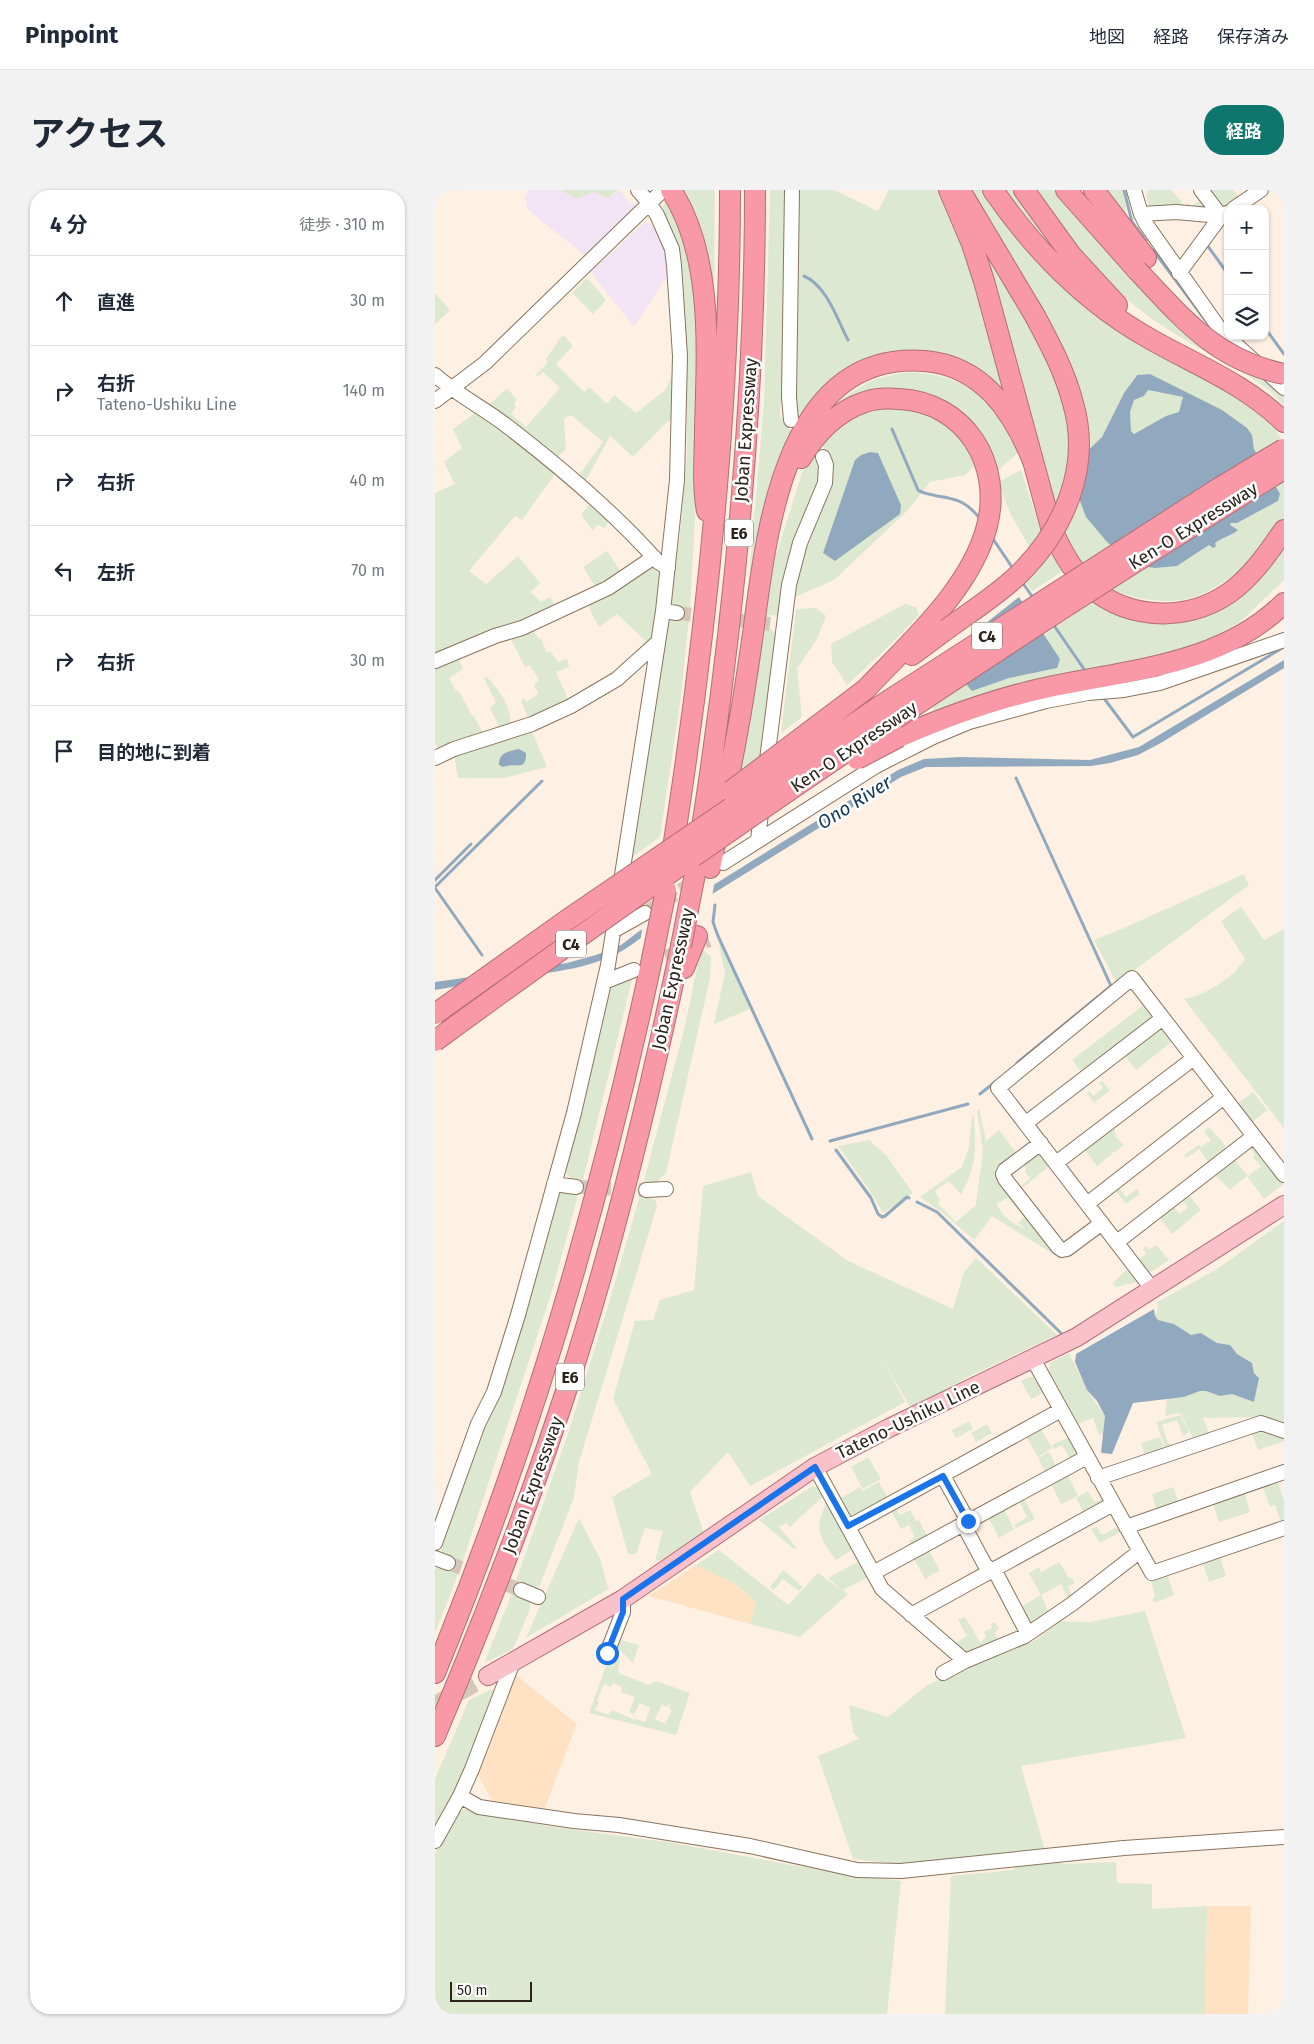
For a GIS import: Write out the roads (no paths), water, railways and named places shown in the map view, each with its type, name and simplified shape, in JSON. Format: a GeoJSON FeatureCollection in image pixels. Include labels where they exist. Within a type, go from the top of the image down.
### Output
{"type":"FeatureCollection","features":[{"type":"Feature","properties":{"kind":"highway","name":"Joban Expressway"},"geometry":{"type":"LineString","coordinates":[[435,1673],[491,1530],[545,1373],[604,1168],[635,1041],[666,890],[698,676],[712,546],[726,357],[730,190]]}},
{"type":"Feature","properties":{"kind":"highway","name":"Joban Expressway"},"geometry":{"type":"LineString","coordinates":[[435,1736],[511,1548],[569,1380],[609,1244],[668,1007],[709,868],[723,683],[736,571],[752,346],[755,190]]}},
{"type":"Feature","properties":{"kind":"highway"},"geometry":{"type":"LineString","coordinates":[[949,190],[972,244],[984,281],[1051,527],[1065,557],[1083,580],[1105,597],[1131,609],[1145,613],[1167,614],[1188,611],[1201,607],[1229,592],[1254,570],[1284,530]]}},
{"type":"Feature","properties":{"kind":"highway"},"geometry":{"type":"LineString","coordinates":[[695,831],[719,800],[1016,577],[1047,543],[1063,516],[1077,469],[1077,422],[1074,406],[1062,371],[1035,316],[960,190]]}},
{"type":"Feature","properties":{"kind":"highway"},"geometry":{"type":"LineString","coordinates":[[993,190],[1030,240],[1080,290],[1134,330],[1238,385],[1284,422]]}},
{"type":"Feature","properties":{"kind":"highway"},"geometry":{"type":"LineString","coordinates":[[1024,190],[1071,256],[1102,290],[1138,321],[1179,347],[1195,361]]}},
{"type":"Feature","properties":{"kind":"highway"},"geometry":{"type":"LineString","coordinates":[[1066,190],[1141,264]]}},
{"type":"Feature","properties":{"kind":"highway"},"geometry":{"type":"LineString","coordinates":[[1094,190],[1141,264],[1174,309],[1208,341],[1245,363],[1284,372]]}},
{"type":"Feature","properties":{"kind":"highway"},"geometry":{"type":"LineString","coordinates":[[666,191],[683,211],[691,234],[702,283],[707,376],[704,491],[712,546]]}},
{"type":"Feature","properties":{"kind":"highway"},"geometry":{"type":"LineString","coordinates":[[709,868],[741,713],[761,569],[771,518],[792,454],[811,417],[830,394],[840,386],[876,366],[902,361],[929,362],[955,368],[991,391],[1017,424],[1033,461]]}},
{"type":"Feature","properties":{"kind":"highway"},"geometry":{"type":"LineString","coordinates":[[761,569],[780,508],[798,463],[823,429],[843,412],[873,400],[893,398],[919,401],[943,412],[964,428],[978,445],[986,463],[991,490],[987,527],[973,559],[936,614],[866,689]]}},
{"type":"Feature","properties":{"kind":"highway","name":"Ken-O Expressway"},"geometry":{"type":"LineString","coordinates":[[435,1014],[695,831],[880,706],[1211,493],[1284,449]]}},
{"type":"Feature","properties":{"kind":"highway","name":"Ken-O Expressway"},"geometry":{"type":"LineString","coordinates":[[435,1042],[707,848],[1016,640],[1284,469]]}},
{"type":"Feature","properties":{"kind":"highway"},"geometry":{"type":"LineString","coordinates":[[707,848],[738,835],[803,791],[856,759],[923,726],[974,707],[1029,692],[1072,682],[1141,670],[1183,659],[1240,636],[1273,614],[1284,603]]}},
{"type":"Feature","properties":{"kind":"main road","name":"Tateno-Ushiku Line"},"geometry":{"type":"LineString","coordinates":[[488,1676],[623,1599],[815,1467],[889,1428],[1077,1337],[1284,1205]]}},
{"type":"Feature","properties":{"kind":"street"},"geometry":{"type":"LineString","coordinates":[[435,1543],[478,1424],[493,1392],[518,1315],[577,1103],[607,965],[658,642],[670,612],[668,568],[677,480],[680,356],[675,265],[668,237],[650,204],[638,190]]}},
{"type":"Feature","properties":{"kind":"street"},"geometry":{"type":"LineString","coordinates":[[791,190],[789,397],[791,420]]}},
{"type":"Feature","properties":{"kind":"street"},"geometry":{"type":"LineString","coordinates":[[1136,190],[1141,214],[1222,332],[1284,388]]}},
{"type":"Feature","properties":{"kind":"street"},"geometry":{"type":"LineString","coordinates":[[1201,190],[1224,209]]}},
{"type":"Feature","properties":{"kind":"street"},"geometry":{"type":"LineString","coordinates":[[1238,205],[1261,190]]}},
{"type":"Feature","properties":{"kind":"street"},"geometry":{"type":"LineString","coordinates":[[435,401],[453,390],[485,363],[650,204],[666,191]]}},
{"type":"Feature","properties":{"kind":"street"},"geometry":{"type":"LineString","coordinates":[[1141,214],[1224,212]]}},
{"type":"Feature","properties":{"kind":"street"},"geometry":{"type":"LineString","coordinates":[[1179,272],[1224,216]]}},
{"type":"Feature","properties":{"kind":"street"},"geometry":{"type":"LineString","coordinates":[[435,375],[453,390],[506,425],[546,458],[668,568]]}},
{"type":"Feature","properties":{"kind":"street"},"geometry":{"type":"LineString","coordinates":[[758,840],[777,625],[800,543],[825,483],[826,465],[823,458]]}},
{"type":"Feature","properties":{"kind":"street"},"geometry":{"type":"LineString","coordinates":[[435,661],[495,636],[523,628],[608,588],[654,557]]}},
{"type":"Feature","properties":{"kind":"street"},"geometry":{"type":"LineString","coordinates":[[709,868],[905,749],[969,722],[1046,701],[1160,683],[1284,640]]}},
{"type":"Feature","properties":{"kind":"street"},"geometry":{"type":"LineString","coordinates":[[435,758],[454,749],[532,724],[571,706],[617,679],[658,642]]}},
{"type":"Feature","properties":{"kind":"street"},"geometry":{"type":"LineString","coordinates":[[612,935],[645,913]]}},
{"type":"Feature","properties":{"kind":"street"},"geometry":{"type":"LineString","coordinates":[[604,982],[634,970]]}},
{"type":"Feature","properties":{"kind":"street"},"geometry":{"type":"LineString","coordinates":[[1153,1290],[998,1088],[1132,978],[1284,1175]]}},
{"type":"Feature","properties":{"kind":"street"},"geometry":{"type":"LineString","coordinates":[[1026,1123],[1163,1018]]}},
{"type":"Feature","properties":{"kind":"street"},"geometry":{"type":"LineString","coordinates":[[1056,1163],[1194,1058]]}},
{"type":"Feature","properties":{"kind":"street"},"geometry":{"type":"LineString","coordinates":[[1087,1204],[1224,1097]]}},
{"type":"Feature","properties":{"kind":"street"},"geometry":{"type":"LineString","coordinates":[[1117,1242],[1254,1136]]}},
{"type":"Feature","properties":{"kind":"street"},"geometry":{"type":"LineString","coordinates":[[1041,1143],[1005,1170],[1003,1174],[1005,1179],[1062,1250],[1067,1249],[1102,1222]]}},
{"type":"Feature","properties":{"kind":"street"},"geometry":{"type":"LineString","coordinates":[[554,1184],[576,1187]]}},
{"type":"Feature","properties":{"kind":"street"},"geometry":{"type":"LineString","coordinates":[[646,1190],[666,1189]]}},
{"type":"Feature","properties":{"kind":"street"},"geometry":{"type":"LineString","coordinates":[[1033,1359],[1152,1574],[1284,1528]]}},
{"type":"Feature","properties":{"kind":"street"},"geometry":{"type":"LineString","coordinates":[[848,1526],[943,1476],[1061,1410]]}},
{"type":"Feature","properties":{"kind":"street"},"geometry":{"type":"LineString","coordinates":[[1098,1478],[1261,1423],[1284,1431]]}},
{"type":"Feature","properties":{"kind":"street"},"geometry":{"type":"LineString","coordinates":[[873,1573],[1087,1458]]}},
{"type":"Feature","properties":{"kind":"street"},"geometry":{"type":"LineString","coordinates":[[815,1467],[882,1590],[965,1661]]}},
{"type":"Feature","properties":{"kind":"street"},"geometry":{"type":"LineString","coordinates":[[1126,1527],[1284,1472]]}},
{"type":"Feature","properties":{"kind":"street"},"geometry":{"type":"LineString","coordinates":[[943,1476],[985,1565],[997,1575],[1028,1634]]}},
{"type":"Feature","properties":{"kind":"street"},"geometry":{"type":"LineString","coordinates":[[911,1615],[1113,1504]]}},
{"type":"Feature","properties":{"kind":"street"},"geometry":{"type":"LineString","coordinates":[[943,1673],[965,1661],[1028,1634],[1072,1604],[1139,1552]]}},
{"type":"Feature","properties":{"kind":"street"},"geometry":{"type":"LineString","coordinates":[[435,1558],[449,1563]]}},
{"type":"Feature","properties":{"kind":"street"},"geometry":{"type":"LineString","coordinates":[[521,1590],[539,1597]]}},
{"type":"Feature","properties":{"kind":"street"},"geometry":{"type":"LineString","coordinates":[[607,1653],[623,1612],[623,1599]]}},
{"type":"Feature","properties":{"kind":"street"},"geometry":{"type":"LineString","coordinates":[[435,1841],[460,1796],[513,1662]]}},
{"type":"Feature","properties":{"kind":"street"},"geometry":{"type":"LineString","coordinates":[[460,1796],[479,1807],[574,1821],[619,1825],[750,1846],[857,1870],[901,1871],[1124,1848],[1284,1837]]}},
{"type":"Feature","properties":{"kind":"water"},"geometry":{"type":"Polygon","coordinates":[[[1150,374],[1222,410],[1247,428],[1252,435],[1254,449],[1280,494],[1278,501],[1237,523],[1231,523],[1230,525],[1238,530],[1215,543],[1216,546],[1213,548],[1209,545],[1177,566],[1155,568],[1140,566],[1125,557],[1107,542],[1086,517],[1068,469],[1102,437],[1124,393],[1137,375],[1150,374]],[[1148,390],[1144,396],[1134,400],[1130,412],[1131,431],[1134,434],[1166,416],[1179,412],[1183,397],[1148,390]]]}},
{"type":"Feature","properties":{"kind":"water"},"geometry":{"type":"Polygon","coordinates":[[[870,452],[878,453],[901,505],[900,514],[835,561],[823,553],[855,460],[861,455],[870,452]]]}},
{"type":"Feature","properties":{"kind":"water"},"geometry":{"type":"Polygon","coordinates":[[[1019,597],[1060,659],[1057,668],[1009,678],[972,691],[943,657],[1019,597]]]}},
{"type":"Feature","properties":{"kind":"water","name":"Ono River"},"geometry":{"type":"Polygon","coordinates":[[[1284,660],[1284,668],[1138,755],[1091,766],[926,767],[901,777],[611,956],[597,962],[566,970],[435,990],[435,982],[567,963],[596,955],[621,945],[638,932],[898,770],[924,759],[960,757],[1090,760],[1139,747],[1284,660]]]}},
{"type":"Feature","properties":{"kind":"water"},"geometry":{"type":"Polygon","coordinates":[[[519,749],[526,753],[526,759],[523,764],[503,767],[499,765],[502,755],[519,749]]]}},
{"type":"Feature","properties":{"kind":"water"},"geometry":{"type":"Polygon","coordinates":[[[1154,1309],[1158,1320],[1174,1324],[1191,1335],[1201,1333],[1217,1343],[1230,1345],[1237,1354],[1252,1363],[1254,1373],[1259,1378],[1254,1402],[1232,1394],[1220,1396],[1200,1391],[1184,1397],[1133,1403],[1112,1454],[1101,1453],[1105,1416],[1097,1401],[1087,1390],[1075,1362],[1076,1354],[1154,1309]]]}},
{"type":"Feature","properties":{"kind":"waterway"},"geometry":{"type":"LineString","coordinates":[[1124,190],[1132,222],[1146,241]]}},
{"type":"Feature","properties":{"kind":"waterway"},"geometry":{"type":"LineString","coordinates":[[1207,245],[1224,268]]}},
{"type":"Feature","properties":{"kind":"waterway"},"geometry":{"type":"LineString","coordinates":[[1153,250],[1206,321]]}},
{"type":"Feature","properties":{"kind":"waterway"},"geometry":{"type":"LineString","coordinates":[[804,276],[819,287],[825,295],[848,340]]}},
{"type":"Feature","properties":{"kind":"waterway"},"geometry":{"type":"LineString","coordinates":[[1269,333],[1284,354]]}},
{"type":"Feature","properties":{"kind":"waterway"},"geometry":{"type":"LineString","coordinates":[[892,429],[918,490],[962,503],[981,520]]}},
{"type":"Feature","properties":{"kind":"waterway"},"geometry":{"type":"LineString","coordinates":[[991,536],[1014,570]]}},
{"type":"Feature","properties":{"kind":"waterway"},"geometry":{"type":"LineString","coordinates":[[1022,582],[1034,599]]}},
{"type":"Feature","properties":{"kind":"waterway"},"geometry":{"type":"LineString","coordinates":[[1053,624],[1086,672]]}},
{"type":"Feature","properties":{"kind":"waterway"},"geometry":{"type":"LineString","coordinates":[[1103,697],[1133,737],[1284,647]]}},
{"type":"Feature","properties":{"kind":"waterway"},"geometry":{"type":"LineString","coordinates":[[1016,778],[1111,986],[1017,1063]]}},
{"type":"Feature","properties":{"kind":"waterway"},"geometry":{"type":"LineString","coordinates":[[435,887],[542,781]]}},
{"type":"Feature","properties":{"kind":"waterway"},"geometry":{"type":"LineString","coordinates":[[435,880],[471,844]]}},
{"type":"Feature","properties":{"kind":"waterway"},"geometry":{"type":"LineString","coordinates":[[435,888],[482,955]]}},
{"type":"Feature","properties":{"kind":"waterway"},"geometry":{"type":"LineString","coordinates":[[715,905],[713,922],[718,936],[812,1139]]}},
{"type":"Feature","properties":{"kind":"waterway"},"geometry":{"type":"LineString","coordinates":[[980,1094],[995,1082]]}},
{"type":"Feature","properties":{"kind":"waterway"},"geometry":{"type":"LineString","coordinates":[[830,1141],[968,1104]]}},
{"type":"Feature","properties":{"kind":"waterway"},"geometry":{"type":"LineString","coordinates":[[836,1150],[871,1198],[878,1214],[882,1217],[907,1197],[909,1198]]}},
{"type":"Feature","properties":{"kind":"waterway"},"geometry":{"type":"LineString","coordinates":[[917,1202],[937,1212],[1064,1336]]}},
{"type":"Feature","properties":{"kind":"tunnel"},"geometry":{"type":"LineString","coordinates":[[677,613],[770,624]]}},
{"type":"Feature","properties":{"kind":"tunnel"},"geometry":{"type":"LineString","coordinates":[[645,913],[697,880]]}},
{"type":"Feature","properties":{"kind":"tunnel"},"geometry":{"type":"LineString","coordinates":[[646,965],[709,940]]}},
{"type":"Feature","properties":{"kind":"tunnel"},"geometry":{"type":"LineString","coordinates":[[576,1187],[646,1190]]}},
{"type":"Feature","properties":{"kind":"tunnel"},"geometry":{"type":"LineString","coordinates":[[448,1563],[521,1590]]}},
{"type":"Feature","properties":{"kind":"tunnel"},"geometry":{"type":"LineString","coordinates":[[435,1705],[488,1676]]}}]}
